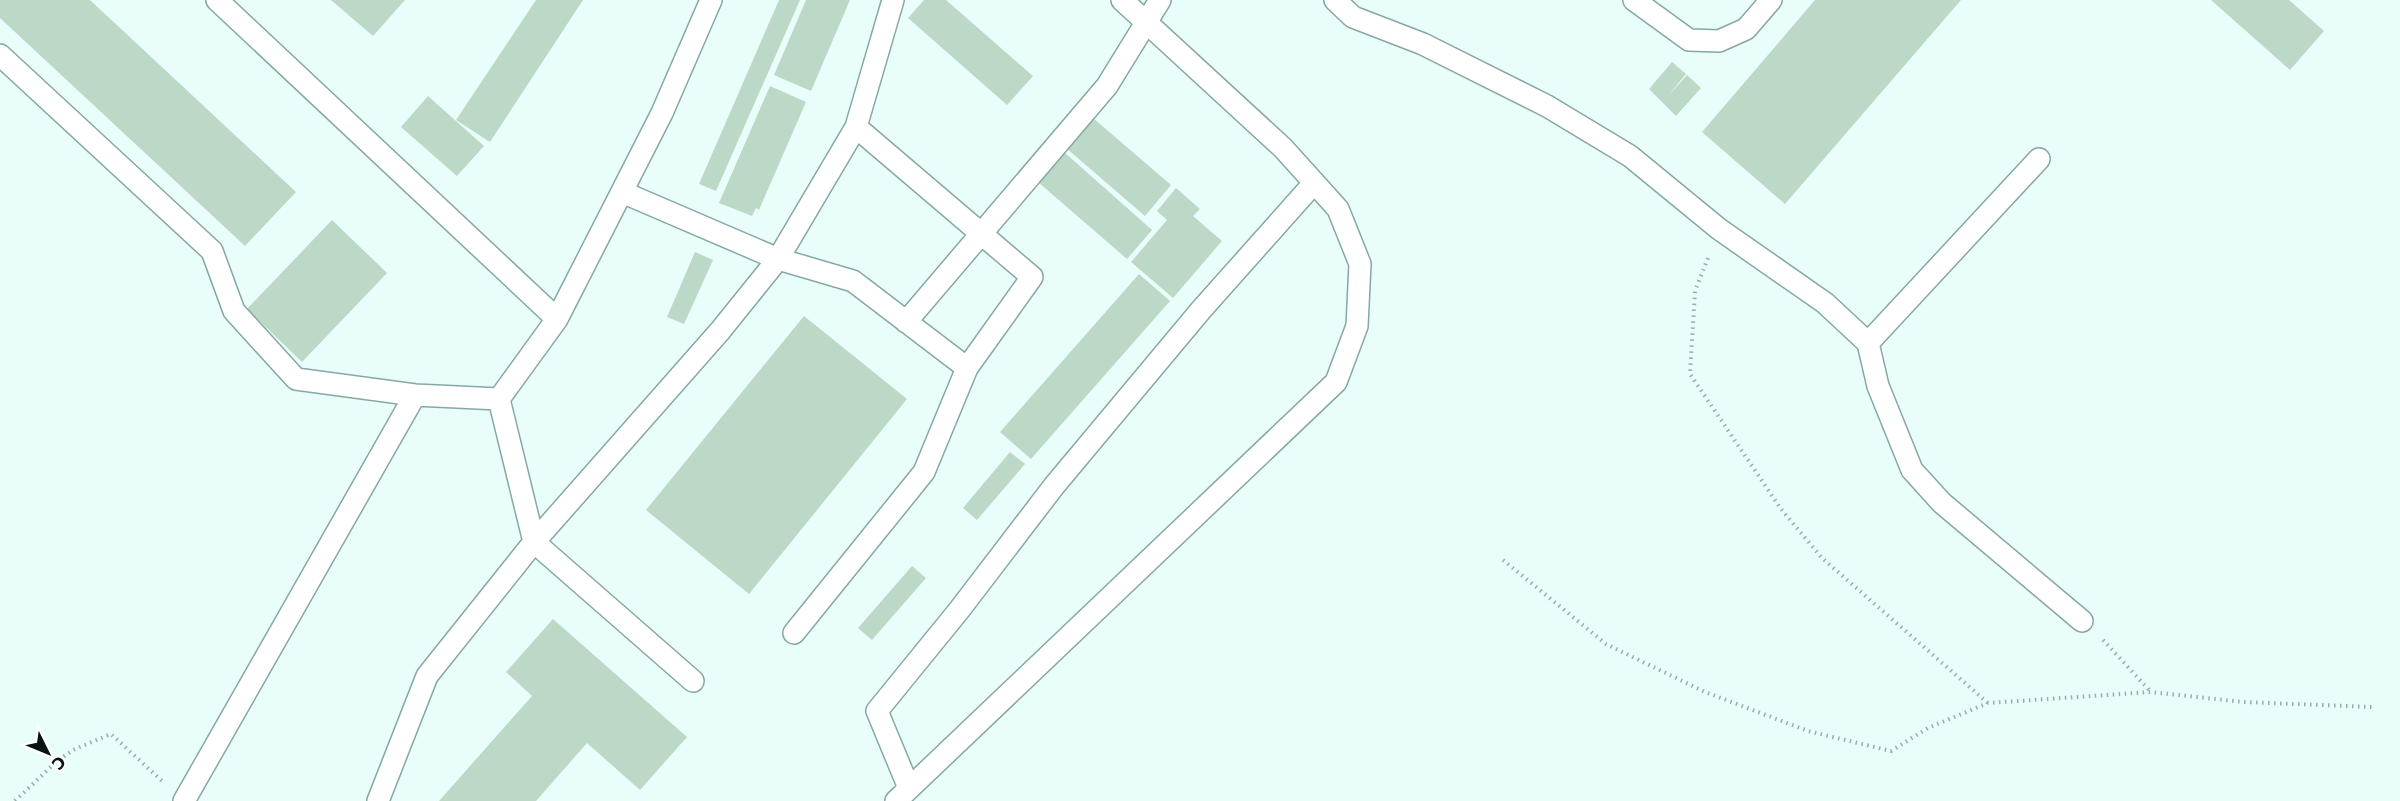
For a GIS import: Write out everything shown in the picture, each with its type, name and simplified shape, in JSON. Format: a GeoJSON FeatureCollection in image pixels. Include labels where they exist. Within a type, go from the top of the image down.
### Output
{"type":"FeatureCollection","features":[{"type":"Feature","properties":{"kind":"lane"},"geometry":{"type":"LineString","coordinates":[[217,0],[557,319]]}},
{"type":"Feature","properties":{"kind":"lane"},"geometry":{"type":"LineString","coordinates":[[693,681],[534,542],[499,399],[557,319],[662,113],[711,0]]}},
{"type":"Feature","properties":{"kind":"lane"},"geometry":{"type":"LineString","coordinates":[[378,801],[427,676],[534,542],[720,331],[778,259],[856,127],[893,0]]}},
{"type":"Feature","properties":{"kind":"lane"},"geometry":{"type":"LineString","coordinates":[[1122,0],[1283,148],[1338,209],[1360,264],[1357,326],[1336,382],[902,794],[877,711],[960,609],[1054,486],[1201,310],[1314,183]]}},
{"type":"Feature","properties":{"kind":"lane"},"geometry":{"type":"LineString","coordinates":[[906,322],[1107,86],[1160,0]]}},
{"type":"Feature","properties":{"kind":"lane"},"geometry":{"type":"LineString","coordinates":[[1335,0],[1353,16],[1423,44],[1547,106],[1630,156],[1719,229],[1825,303],[1868,343],[1878,386],[1912,470],[1941,503],[2082,621]]}},
{"type":"Feature","properties":{"kind":"lane"},"geometry":{"type":"LineString","coordinates":[[1634,0],[1689,40],[1719,41],[1746,29],[1771,0]]}},
{"type":"Feature","properties":{"kind":"lane"},"geometry":{"type":"LineString","coordinates":[[0,55],[212,251],[234,311],[296,379],[415,395],[499,399]]}},
{"type":"Feature","properties":{"kind":"lane"},"geometry":{"type":"LineString","coordinates":[[794,633],[924,472],[967,368],[1032,277],[856,127]]}},
{"type":"Feature","properties":{"kind":"lane"},"geometry":{"type":"LineString","coordinates":[[1868,343],[2039,159]]}},
{"type":"Feature","properties":{"kind":"lane"},"geometry":{"type":"LineString","coordinates":[[622,192],[778,259],[853,281],[967,368]]}},
{"type":"Feature","properties":{"kind":"lane"},"geometry":{"type":"LineString","coordinates":[[184,801],[415,395]]}},
{"type":"Feature","properties":{"kind":"path"},"geometry":{"type":"LineString","coordinates":[[1719,229],[1695,291],[1690,374],[1781,509],[1822,558],[1988,704]]}},
{"type":"Feature","properties":{"kind":"path"},"geometry":{"type":"LineString","coordinates":[[1503,560],[1606,644],[1705,692],[1808,731],[1891,751],[1928,728],[1988,704],[2151,692],[2243,702],[2373,707]]}},
{"type":"Feature","properties":{"kind":"path"},"geometry":{"type":"LineString","coordinates":[[2082,621],[2106,643],[2151,692]]}},
{"type":"Feature","properties":{"kind":"path"},"geometry":{"type":"LineString","coordinates":[[15,801],[56,762],[73,750],[111,734],[184,801]]}},
{"type":"Feature","properties":{"kind":"building"},"geometry":{"type":"Polygon","coordinates":[[[0,0],[90,0],[296,192],[245,246],[0,18],[0,0]]]}},
{"type":"Feature","properties":{"kind":"building"},"geometry":{"type":"Polygon","coordinates":[[[331,0],[405,0],[373,36],[331,0]]]}},
{"type":"Feature","properties":{"kind":"building"},"geometry":{"type":"Polygon","coordinates":[[[536,0],[583,0],[490,142],[456,120],[536,0]]]}},
{"type":"Feature","properties":{"kind":"building"},"geometry":{"type":"Polygon","coordinates":[[[779,0],[800,0],[716,191],[699,184],[779,0]]]}},
{"type":"Feature","properties":{"kind":"building"},"geometry":{"type":"Polygon","coordinates":[[[806,0],[850,0],[811,91],[774,75],[806,0]]]}},
{"type":"Feature","properties":{"kind":"building"},"geometry":{"type":"Polygon","coordinates":[[[924,0],[946,0],[1033,76],[1007,105],[908,18],[924,0]]]}},
{"type":"Feature","properties":{"kind":"building"},"geometry":{"type":"Polygon","coordinates":[[[1815,0],[1961,0],[1785,204],[1702,132],[1815,0]]]}},
{"type":"Feature","properties":{"kind":"building"},"geometry":{"type":"Polygon","coordinates":[[[2211,0],[2289,0],[2324,31],[2290,70],[2211,0]]]}},
{"type":"Feature","properties":{"kind":"building"},"geometry":{"type":"Polygon","coordinates":[[[1672,62],[1686,74],[1668,96],[1687,75],[1701,88],[1676,116],[1649,89],[1672,62]]]}},
{"type":"Feature","properties":{"kind":"building"},"geometry":{"type":"Polygon","coordinates":[[[770,86],[806,102],[759,210],[756,208],[752,216],[719,203],[770,86]]]}},
{"type":"Feature","properties":{"kind":"building"},"geometry":{"type":"Polygon","coordinates":[[[428,96],[484,146],[457,176],[401,127],[428,96]]]}},
{"type":"Feature","properties":{"kind":"building"},"geometry":{"type":"Polygon","coordinates":[[[1093,118],[1171,185],[1145,216],[1066,148],[1093,118]]]}},
{"type":"Feature","properties":{"kind":"building"},"geometry":{"type":"Polygon","coordinates":[[[1064,152],[1152,230],[1127,259],[1038,182],[1064,152]]]}},
{"type":"Feature","properties":{"kind":"building"},"geometry":{"type":"Polygon","coordinates":[[[1176,188],[1200,209],[1193,216],[1222,241],[1173,298],[1131,262],[1167,220],[1157,211],[1176,188]]]}},
{"type":"Feature","properties":{"kind":"building"},"geometry":{"type":"Polygon","coordinates":[[[332,220],[387,273],[302,362],[247,309],[332,220]]]}},
{"type":"Feature","properties":{"kind":"building"},"geometry":{"type":"Polygon","coordinates":[[[695,252],[713,260],[684,324],[667,317],[695,252]]]}},
{"type":"Feature","properties":{"kind":"building"},"geometry":{"type":"Polygon","coordinates":[[[1139,274],[1170,301],[1031,459],[1000,432],[1139,274]]]}},
{"type":"Feature","properties":{"kind":"building"},"geometry":{"type":"Polygon","coordinates":[[[804,316],[907,399],[749,594],[646,510],[804,316]]]}},
{"type":"Feature","properties":{"kind":"building"},"geometry":{"type":"Polygon","coordinates":[[[1010,452],[1025,464],[977,520],[963,508],[1010,452]]]}},
{"type":"Feature","properties":{"kind":"building"},"geometry":{"type":"Polygon","coordinates":[[[912,566],[926,578],[872,640],[858,628],[912,566]]]}},
{"type":"Feature","properties":{"kind":"building"},"geometry":{"type":"Polygon","coordinates":[[[553,619],[687,737],[640,790],[587,743],[536,801],[439,801],[532,696],[506,672],[553,619]]]}}]}
